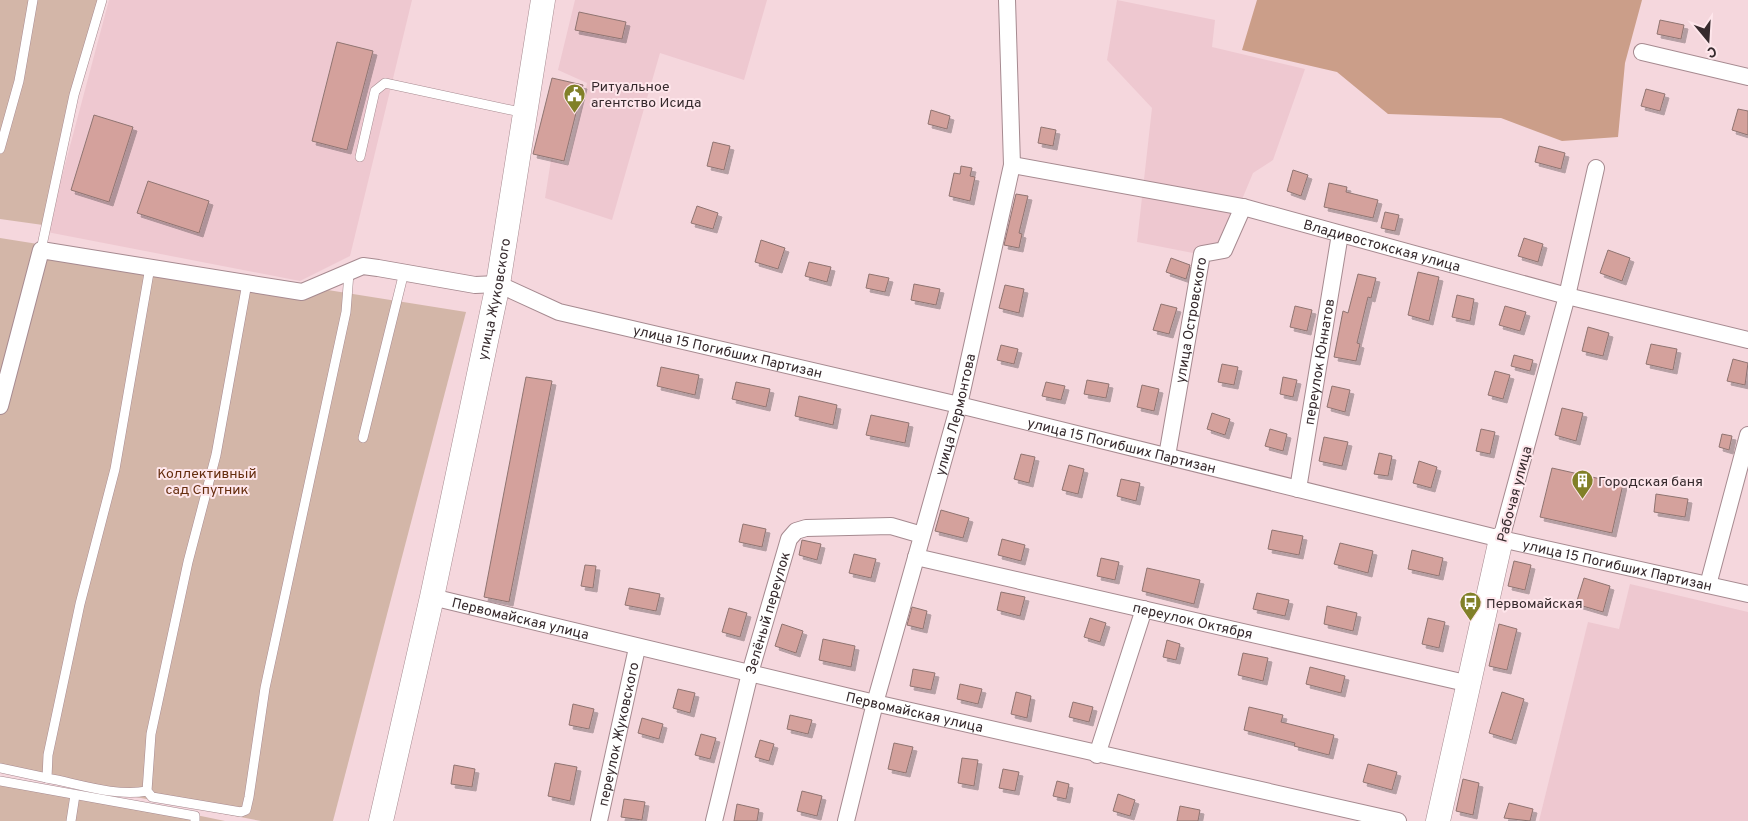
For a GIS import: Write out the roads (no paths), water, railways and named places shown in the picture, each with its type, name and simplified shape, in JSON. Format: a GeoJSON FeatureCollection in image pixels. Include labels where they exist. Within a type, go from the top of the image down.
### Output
{"type":"FeatureCollection","features":[{"type":"Feature","properties":{"kind":"street","name":"улица Жуковского"},"geometry":{"type":"LineString","coordinates":[[381,821],[432,597],[498,284],[544,0]]}},
{"type":"Feature","properties":{"kind":"street","name":"улица Лермонтова"},"geometry":{"type":"LineString","coordinates":[[846,821],[875,703],[959,405],[1012,165],[1007,0]]}},
{"type":"Feature","properties":{"kind":"street"},"geometry":{"type":"LineString","coordinates":[[1642,52],[1748,77]]}},
{"type":"Feature","properties":{"kind":"street","name":"Владивостокская улица"},"geometry":{"type":"LineString","coordinates":[[1012,165],[1243,208],[1567,296],[1748,340]]}},
{"type":"Feature","properties":{"kind":"street","name":"Рабочая улица"},"geometry":{"type":"LineString","coordinates":[[1438,821],[1502,539],[1567,296],[1596,168]]}},
{"type":"Feature","properties":{"kind":"street","name":"улица Островского"},"geometry":{"type":"LineString","coordinates":[[1167,456],[1202,254],[1224,250],[1243,208]]}},
{"type":"Feature","properties":{"kind":"street","name":"переулок Юннатов"},"geometry":{"type":"LineString","coordinates":[[1298,489],[1340,234]]}},
{"type":"Feature","properties":{"kind":"street"},"geometry":{"type":"LineString","coordinates":[[0,406],[41,250],[302,292],[363,266],[475,285],[498,284]]}},
{"type":"Feature","properties":{"kind":"street","name":"улица 15 Погибших Партизан"},"geometry":{"type":"LineString","coordinates":[[498,284],[559,312],[959,405],[1502,539],[1748,594]]}},
{"type":"Feature","properties":{"kind":"street"},"geometry":{"type":"LineString","coordinates":[[1708,585],[1748,435]]}},
{"type":"Feature","properties":{"kind":"street","name":"Зелёный переулок"},"geometry":{"type":"LineString","coordinates":[[714,821],[750,673],[789,539],[796,531],[806,528],[882,525],[922,535]]}},
{"type":"Feature","properties":{"kind":"street","name":"переулок Октября"},"geometry":{"type":"LineString","coordinates":[[916,557],[1470,684]]}},
{"type":"Feature","properties":{"kind":"street","name":"Первомайская улица"},"geometry":{"type":"LineString","coordinates":[[432,597],[637,648],[1398,821]]}},
{"type":"Feature","properties":{"kind":"street"},"geometry":{"type":"LineString","coordinates":[[1098,754],[1144,609]]}},
{"type":"Feature","properties":{"kind":"street","name":"переулок Жуковского"},"geometry":{"type":"LineString","coordinates":[[599,821],[637,648]]}},
{"type":"Feature","properties":{"kind":"lane"},"geometry":{"type":"LineString","coordinates":[[0,150],[18,81],[34,0]]}},
{"type":"Feature","properties":{"kind":"lane"},"geometry":{"type":"LineString","coordinates":[[41,250],[74,95],[102,0]]}},
{"type":"Feature","properties":{"kind":"lane"},"geometry":{"type":"LineString","coordinates":[[360,157],[375,91],[385,84],[526,113]]}},
{"type":"Feature","properties":{"kind":"lane"},"geometry":{"type":"LineString","coordinates":[[48,778],[48,755],[74,632],[115,469],[150,268]]}},
{"type":"Feature","properties":{"kind":"lane"},"geometry":{"type":"LineString","coordinates":[[363,438],[404,272]]}},
{"type":"Feature","properties":{"kind":"lane"},"geometry":{"type":"LineString","coordinates":[[247,283],[216,455],[188,562],[151,734],[147,792],[152,797],[241,812],[246,810],[265,688],[346,312],[349,273]]}},
{"type":"Feature","properties":{"kind":"lane"},"geometry":{"type":"LineString","coordinates":[[0,768],[134,794],[147,792]]}},
{"type":"Feature","properties":{"kind":"lane"},"geometry":{"type":"LineString","coordinates":[[0,781],[195,816],[196,821]]}},
{"type":"Feature","properties":{"kind":"lane"},"geometry":{"type":"LineString","coordinates":[[71,821],[75,795]]}},
{"type":"Feature","properties":{"kind":"place","name":"Ритуальное агентство Исида"},"geometry":{"type":"Point","coordinates":[575,113]}},
{"type":"Feature","properties":{"kind":"place","name":"Городская баня"},"geometry":{"type":"Point","coordinates":[1582,500]}},
{"type":"Feature","properties":{"kind":"place","name":"Первомайская"},"geometry":{"type":"Point","coordinates":[1470,622]}},
{"type":"Feature","properties":{"kind":"park label","name":"Коллективный сад Спутник"},"geometry":{"type":"Point","coordinates":[207,482]}}]}
